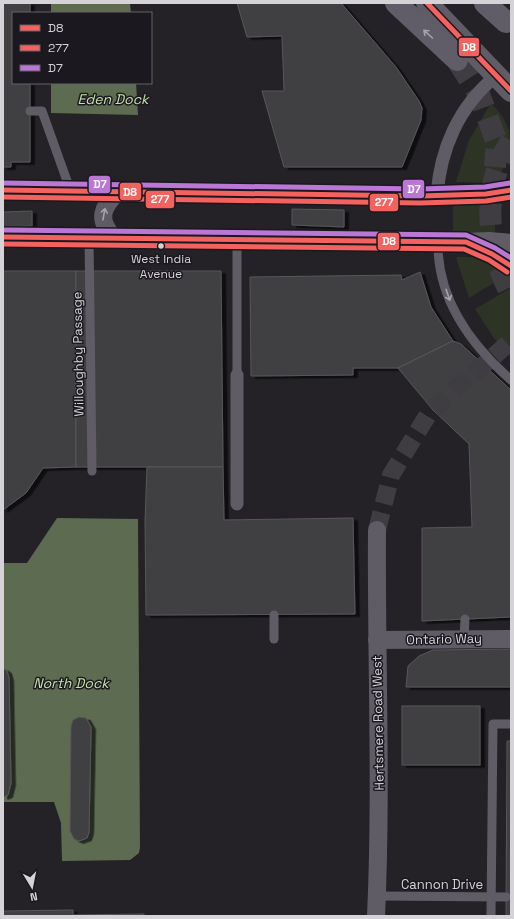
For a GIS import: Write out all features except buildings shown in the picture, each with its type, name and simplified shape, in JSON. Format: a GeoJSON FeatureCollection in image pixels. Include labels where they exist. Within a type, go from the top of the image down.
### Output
{"type":"FeatureCollection","features":[{"type":"Feature","properties":{"kind":"main road"},"geometry":{"type":"LineString","coordinates":[[396,3],[458,60]]}},
{"type":"Feature","properties":{"kind":"main road"},"geometry":{"type":"LineString","coordinates":[[485,3],[506,22]]}},
{"type":"Feature","properties":{"kind":"street"},"geometry":{"type":"LineString","coordinates":[[426,3],[504,84],[476,93],[456,123],[441,164],[437,196]]}},
{"type":"Feature","properties":{"kind":"street"},"geometry":{"type":"LineString","coordinates":[[3,190],[437,196],[486,194],[511,190]]}},
{"type":"Feature","properties":{"kind":"street"},"geometry":{"type":"LineString","coordinates":[[113,237],[106,229],[103,213],[108,202],[117,192]]}},
{"type":"Feature","properties":{"kind":"street"},"geometry":{"type":"LineString","coordinates":[[3,236],[237,240],[438,242],[489,241],[511,243]]}},
{"type":"Feature","properties":{"kind":"street"},"geometry":{"type":"LineString","coordinates":[[466,242],[492,254],[511,266]]}},
{"type":"Feature","properties":{"kind":"street"},"geometry":{"type":"LineString","coordinates":[[237,376],[237,504]]}},
{"type":"Feature","properties":{"kind":"street","name":"Hertsmere Road West"},"geometry":{"type":"LineString","coordinates":[[376,916],[379,775],[377,530]]}},
{"type":"Feature","properties":{"kind":"street","name":"Ontario Way"},"geometry":{"type":"LineString","coordinates":[[377,640],[511,638]]}},
{"type":"Feature","properties":{"kind":"lane"},"geometry":{"type":"LineString","coordinates":[[30,111],[42,111],[72,192]]}},
{"type":"Feature","properties":{"kind":"lane","name":"Willoughby Passage"},"geometry":{"type":"LineString","coordinates":[[89,237],[92,471]]}},
{"type":"Feature","properties":{"kind":"lane"},"geometry":{"type":"LineString","coordinates":[[237,240],[237,376]]}},
{"type":"Feature","properties":{"kind":"lane"},"geometry":{"type":"LineString","coordinates":[[438,242],[439,270],[458,319],[479,348],[511,380]]}},
{"type":"Feature","properties":{"kind":"lane"},"geometry":{"type":"LineString","coordinates":[[274,615],[274,639]]}},
{"type":"Feature","properties":{"kind":"lane"},"geometry":{"type":"LineString","coordinates":[[464,639],[465,619]]}},
{"type":"Feature","properties":{"kind":"lane"},"geometry":{"type":"LineString","coordinates":[[491,916],[493,724],[511,724]]}},
{"type":"Feature","properties":{"kind":"lane","name":"Cannon Drive"},"geometry":{"type":"LineString","coordinates":[[377,896],[506,897]]}},
{"type":"Feature","properties":{"kind":"shaded area"},"geometry":{"type":"Polygon","coordinates":[[[491,103],[506,123],[509,130],[510,145],[505,165],[494,180],[478,183],[456,182],[469,140],[491,103]]]}},
{"type":"Feature","properties":{"kind":"shaded area"},"geometry":{"type":"Polygon","coordinates":[[[453,205],[495,205],[495,234],[453,234],[453,205]]]}},
{"type":"Feature","properties":{"kind":"shaded area"},"geometry":{"type":"Polygon","coordinates":[[[456,257],[485,259],[497,265],[505,276],[469,298],[456,257]]]}},
{"type":"Feature","properties":{"kind":"shaded area"},"geometry":{"type":"Polygon","coordinates":[[[511,288],[511,357],[493,337],[475,309],[511,288]]]}},
{"type":"Feature","properties":{"kind":"water"},"geometry":{"type":"Polygon","coordinates":[[[51,3],[130,3],[131,12],[51,12],[51,3]]]}},
{"type":"Feature","properties":{"kind":"water","name":"Eden Dock"},"geometry":{"type":"Polygon","coordinates":[[[51,84],[136,84],[138,115],[51,113],[51,84]]]}},
{"type":"Feature","properties":{"kind":"water","name":"North Dock"},"geometry":{"type":"Polygon","coordinates":[[[57,518],[138,519],[140,847],[139,853],[130,860],[62,861],[61,823],[54,802],[3,802],[3,563],[27,563],[57,518]]]}},
{"type":"Feature","properties":{"kind":"tunnel"},"geometry":{"type":"LineString","coordinates":[[457,60],[479,94],[497,143],[495,167]]}},
{"type":"Feature","properties":{"kind":"tunnel"},"geometry":{"type":"LineString","coordinates":[[511,141],[501,159],[495,178],[491,197],[490,217],[496,257],[511,294]]}},
{"type":"Feature","properties":{"kind":"tunnel"},"geometry":{"type":"LineString","coordinates":[[377,530],[391,475],[429,413],[511,341]]}},
{"type":"Feature","properties":{"kind":"transit line","name":"D8"},"geometry":{"type":"LineString","coordinates":[[427,3],[511,91]]}},
{"type":"Feature","properties":{"kind":"transit line","name":"D7"},"geometry":{"type":"LineString","coordinates":[[3,183],[420,189],[485,187],[510,183]]}},
{"type":"Feature","properties":{"kind":"transit line","name":"D8"},"geometry":{"type":"LineString","coordinates":[[3,190],[420,196],[486,194],[511,190]]}},
{"type":"Feature","properties":{"kind":"transit line","name":"277"},"geometry":{"type":"LineString","coordinates":[[3,197],[420,203],[486,201],[511,197]]}},
{"type":"Feature","properties":{"kind":"transit line","name":"D7"},"geometry":{"type":"LineString","coordinates":[[3,230],[466,235],[495,248],[511,258]]}},
{"type":"Feature","properties":{"kind":"transit line","name":"D8"},"geometry":{"type":"LineString","coordinates":[[3,237],[466,242],[492,254],[511,266]]}},
{"type":"Feature","properties":{"kind":"transit line","name":"277"},"geometry":{"type":"LineString","coordinates":[[3,244],[464,249],[489,260],[507,272]]}},
{"type":"Feature","properties":{"kind":"place","name":"West India Avenue"},"geometry":{"type":"Point","coordinates":[161,246]}}]}
